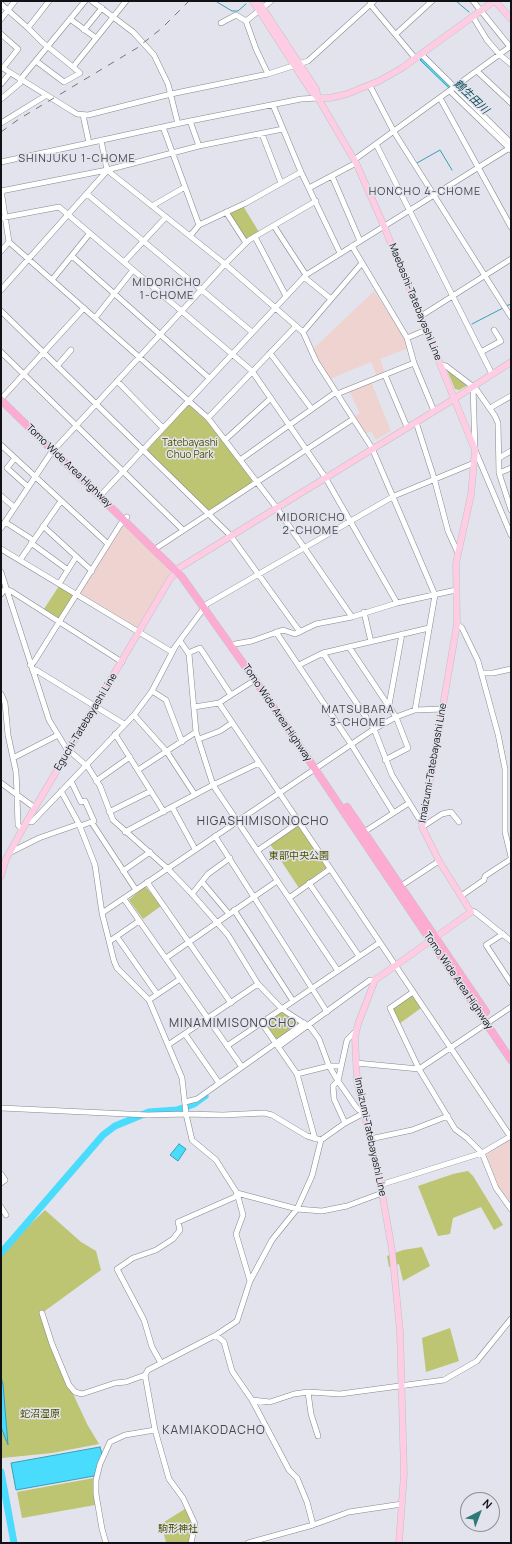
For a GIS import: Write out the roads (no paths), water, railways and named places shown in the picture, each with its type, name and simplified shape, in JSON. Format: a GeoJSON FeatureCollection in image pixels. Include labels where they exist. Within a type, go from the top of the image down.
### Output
{"type":"FeatureCollection","features":[{"type":"Feature","properties":{"kind":"highway","name":"Tomo Wide Area Highway"},"geometry":{"type":"LineString","coordinates":[[1,398],[178,569]]}},
{"type":"Feature","properties":{"kind":"highway","name":"Tomo Wide Area Highway"},"geometry":{"type":"LineString","coordinates":[[126,518],[158,547],[178,569],[235,644],[489,1022],[511,1051]]}},
{"type":"Feature","properties":{"kind":"highway","name":"Tomo Wide Area Highway"},"geometry":{"type":"LineString","coordinates":[[205,605],[255,680],[364,832],[433,939]]}},
{"type":"Feature","properties":{"kind":"highway","name":"Tomo Wide Area Highway"},"geometry":{"type":"LineString","coordinates":[[489,1022],[511,1060]]}},
{"type":"Feature","properties":{"kind":"main road"},"geometry":{"type":"LineString","coordinates":[[253,1],[261,9]]}},
{"type":"Feature","properties":{"kind":"main road"},"geometry":{"type":"LineString","coordinates":[[258,1],[261,9]]}},
{"type":"Feature","properties":{"kind":"main road"},"geometry":{"type":"LineString","coordinates":[[318,98],[330,98],[370,86],[418,56],[495,1],[511,19]]}},
{"type":"Feature","properties":{"kind":"main road","name":"Maebashi-Tatebayashi Line"},"geometry":{"type":"LineString","coordinates":[[261,9],[298,65],[311,91],[318,98],[355,161],[384,226],[454,399]]}},
{"type":"Feature","properties":{"kind":"main road"},"geometry":{"type":"LineString","coordinates":[[178,569],[372,448],[454,399],[511,362]]}},
{"type":"Feature","properties":{"kind":"main road"},"geometry":{"type":"LineString","coordinates":[[454,399],[476,450]]}},
{"type":"Feature","properties":{"kind":"main road","name":"Imaizumi-Tatebayashi Line"},"geometry":{"type":"LineString","coordinates":[[471,911],[439,861],[422,826],[457,624],[457,551],[470,501],[476,450]]}},
{"type":"Feature","properties":{"kind":"main road","name":"Eguchi-Tatebayashi Line"},"geometry":{"type":"LineString","coordinates":[[1,876],[2,869],[9,853],[27,821],[178,569]]}},
{"type":"Feature","properties":{"kind":"main road"},"geometry":{"type":"LineString","coordinates":[[375,980],[470,914],[471,911]]}},
{"type":"Feature","properties":{"kind":"main road","name":"Imaizumi-Tatebayashi Line"},"geometry":{"type":"LineString","coordinates":[[375,980],[356,1031],[356,1063],[363,1112],[382,1193],[392,1250],[400,1331],[403,1386],[404,1474],[399,1543]]}},
{"type":"Feature","properties":{"kind":"street"},"geometry":{"type":"LineString","coordinates":[[1,19],[15,1]]}},
{"type":"Feature","properties":{"kind":"street"},"geometry":{"type":"LineString","coordinates":[[28,28],[49,1]]}},
{"type":"Feature","properties":{"kind":"street"},"geometry":{"type":"LineString","coordinates":[[2,97],[20,83],[20,80],[84,1]]}},
{"type":"Feature","properties":{"kind":"street"},"geometry":{"type":"LineString","coordinates":[[92,1],[133,32],[150,49],[160,65],[171,94],[178,124]]}},
{"type":"Feature","properties":{"kind":"street"},"geometry":{"type":"LineString","coordinates":[[73,67],[126,1]]}},
{"type":"Feature","properties":{"kind":"street"},"geometry":{"type":"LineString","coordinates":[[246,21],[271,1]]}},
{"type":"Feature","properties":{"kind":"street"},"geometry":{"type":"LineString","coordinates":[[397,33],[432,1]]}},
{"type":"Feature","properties":{"kind":"street"},"geometry":{"type":"LineString","coordinates":[[309,188],[332,176],[355,161],[376,144],[511,47],[473,1]]}},
{"type":"Feature","properties":{"kind":"street"},"geometry":{"type":"LineString","coordinates":[[1,34],[18,49],[2,67],[45,96],[83,115],[171,94],[268,74],[298,65],[308,61],[372,2],[418,56],[510,147],[305,276],[101,494]]}},
{"type":"Feature","properties":{"kind":"street"},"geometry":{"type":"LineString","coordinates":[[1,4],[47,47],[80,73],[64,82],[36,61]]}},
{"type":"Feature","properties":{"kind":"street"},"geometry":{"type":"LineString","coordinates":[[84,30],[102,8]]}},
{"type":"Feature","properties":{"kind":"street"},"geometry":{"type":"LineString","coordinates":[[221,23],[236,15],[246,21],[256,49],[268,74]]}},
{"type":"Feature","properties":{"kind":"street"},"geometry":{"type":"LineString","coordinates":[[473,16],[487,40],[500,55],[511,64]]}},
{"type":"Feature","properties":{"kind":"street"},"geometry":{"type":"LineString","coordinates":[[70,20],[96,38]]}},
{"type":"Feature","properties":{"kind":"street"},"geometry":{"type":"LineString","coordinates":[[478,72],[511,103]]}},
{"type":"Feature","properties":{"kind":"street"},"geometry":{"type":"LineString","coordinates":[[1,84],[10,73]]}},
{"type":"Feature","properties":{"kind":"street"},"geometry":{"type":"LineString","coordinates":[[370,86],[394,132],[511,317]]}},
{"type":"Feature","properties":{"kind":"street"},"geometry":{"type":"LineString","coordinates":[[1,123],[45,96]]}},
{"type":"Feature","properties":{"kind":"street"},"geometry":{"type":"LineString","coordinates":[[1,162],[190,121],[318,98]]}},
{"type":"Feature","properties":{"kind":"street"},"geometry":{"type":"LineString","coordinates":[[440,98],[511,228]]}},
{"type":"Feature","properties":{"kind":"street"},"geometry":{"type":"LineString","coordinates":[[273,105],[301,172],[340,253]]}},
{"type":"Feature","properties":{"kind":"street"},"geometry":{"type":"LineString","coordinates":[[83,115],[89,143]]}},
{"type":"Feature","properties":{"kind":"street"},"geometry":{"type":"LineString","coordinates":[[190,121],[199,146]]}},
{"type":"Feature","properties":{"kind":"street"},"geometry":{"type":"LineString","coordinates":[[163,127],[199,225]]}},
{"type":"Feature","properties":{"kind":"street"},"geometry":{"type":"LineString","coordinates":[[283,129],[199,146],[107,170],[1,191],[3,218],[10,242],[208,418],[276,508],[352,617]]}},
{"type":"Feature","properties":{"kind":"street"},"geometry":{"type":"LineString","coordinates":[[262,134],[281,183]]}},
{"type":"Feature","properties":{"kind":"street"},"geometry":{"type":"LineString","coordinates":[[102,140],[107,170],[225,264],[303,332],[316,362],[372,448],[394,496],[435,596],[415,710]]}},
{"type":"Feature","properties":{"kind":"street"},"geometry":{"type":"LineString","coordinates":[[376,144],[492,374]]}},
{"type":"Feature","properties":{"kind":"street"},"geometry":{"type":"LineString","coordinates":[[1,290],[107,170]]}},
{"type":"Feature","properties":{"kind":"street"},"geometry":{"type":"LineString","coordinates":[[190,236],[199,225],[301,172]]}},
{"type":"Feature","properties":{"kind":"street"},"geometry":{"type":"LineString","coordinates":[[332,176],[360,241]]}},
{"type":"Feature","properties":{"kind":"street"},"geometry":{"type":"LineString","coordinates":[[152,206],[185,187]]}},
{"type":"Feature","properties":{"kind":"street"},"geometry":{"type":"LineString","coordinates":[[87,194],[252,332]]}},
{"type":"Feature","properties":{"kind":"street"},"geometry":{"type":"LineString","coordinates":[[1,528],[54,449],[225,264],[246,243],[316,201]]}},
{"type":"Feature","properties":{"kind":"street"},"geometry":{"type":"LineString","coordinates":[[3,218],[59,207],[252,371],[326,477],[397,603]]}},
{"type":"Feature","properties":{"kind":"street"},"geometry":{"type":"LineString","coordinates":[[226,212],[246,243]]}},
{"type":"Feature","properties":{"kind":"street"},"geometry":{"type":"LineString","coordinates":[[124,262],[166,216]]}},
{"type":"Feature","properties":{"kind":"street"},"geometry":{"type":"LineString","coordinates":[[274,226],[305,276],[331,299]]}},
{"type":"Feature","properties":{"kind":"street"},"geometry":{"type":"LineString","coordinates":[[52,280],[90,234]]}},
{"type":"Feature","properties":{"kind":"street"},"geometry":{"type":"LineString","coordinates":[[255,237],[286,296]]}},
{"type":"Feature","properties":{"kind":"street"},"geometry":{"type":"LineString","coordinates":[[1,251],[10,242]]}},
{"type":"Feature","properties":{"kind":"street"},"geometry":{"type":"LineString","coordinates":[[352,246],[407,338],[414,363],[434,410]]}},
{"type":"Feature","properties":{"kind":"street"},"geometry":{"type":"LineString","coordinates":[[72,256],[209,378]]}},
{"type":"Feature","properties":{"kind":"street"},"geometry":{"type":"LineString","coordinates":[[421,316],[511,259]]}},
{"type":"Feature","properties":{"kind":"street"},"geometry":{"type":"LineString","coordinates":[[303,332],[362,263]]}},
{"type":"Feature","properties":{"kind":"street"},"geometry":{"type":"LineString","coordinates":[[95,318],[133,270]]}},
{"type":"Feature","properties":{"kind":"street"},"geometry":{"type":"LineString","coordinates":[[1,398],[84,308]]}},
{"type":"Feature","properties":{"kind":"street"},"geometry":{"type":"LineString","coordinates":[[1,311],[230,536],[300,632]]}},
{"type":"Feature","properties":{"kind":"street"},"geometry":{"type":"LineString","coordinates":[[208,418],[296,326]]}},
{"type":"Feature","properties":{"kind":"street"},"geometry":{"type":"LineString","coordinates":[[407,338],[426,330]]}},
{"type":"Feature","properties":{"kind":"street"},"geometry":{"type":"LineString","coordinates":[[481,352],[501,341],[494,330]]}},
{"type":"Feature","properties":{"kind":"street"},"geometry":{"type":"LineString","coordinates":[[57,366],[71,350]]}},
{"type":"Feature","properties":{"kind":"street"},"geometry":{"type":"LineString","coordinates":[[1,352],[183,530]]}},
{"type":"Feature","properties":{"kind":"street"},"geometry":{"type":"LineString","coordinates":[[270,353],[311,408]]}},
{"type":"Feature","properties":{"kind":"street"},"geometry":{"type":"LineString","coordinates":[[240,460],[311,408],[336,393],[414,363]]}},
{"type":"Feature","properties":{"kind":"street"},"geometry":{"type":"LineString","coordinates":[[440,364],[446,366],[473,387],[490,408],[498,423],[499,473],[510,502],[511,510]]}},
{"type":"Feature","properties":{"kind":"street"},"geometry":{"type":"LineString","coordinates":[[385,375],[408,427]]}},
{"type":"Feature","properties":{"kind":"street"},"geometry":{"type":"LineString","coordinates":[[117,381],[163,428]]}},
{"type":"Feature","properties":{"kind":"street"},"geometry":{"type":"LineString","coordinates":[[473,387],[476,450],[511,535]]}},
{"type":"Feature","properties":{"kind":"street"},"geometry":{"type":"LineString","coordinates":[[490,408],[511,396]]}},
{"type":"Feature","properties":{"kind":"street"},"geometry":{"type":"LineString","coordinates":[[225,440],[271,398]]}},
{"type":"Feature","properties":{"kind":"street"},"geometry":{"type":"LineString","coordinates":[[158,547],[353,419]]}},
{"type":"Feature","properties":{"kind":"street"},"geometry":{"type":"LineString","coordinates":[[416,422],[434,478],[448,531],[457,551]]}},
{"type":"Feature","properties":{"kind":"street"},"geometry":{"type":"LineString","coordinates":[[1,445],[108,544]]}},
{"type":"Feature","properties":{"kind":"street"},"geometry":{"type":"LineString","coordinates":[[498,458],[511,451]]}},
{"type":"Feature","properties":{"kind":"street"},"geometry":{"type":"LineString","coordinates":[[15,458],[7,468],[28,487]]}},
{"type":"Feature","properties":{"kind":"street"},"geometry":{"type":"LineString","coordinates":[[27,821],[32,822],[134,715],[152,691],[172,652],[205,605],[394,496],[434,478],[474,463]]}},
{"type":"Feature","properties":{"kind":"street"},"geometry":{"type":"LineString","coordinates":[[499,473],[511,468]]}},
{"type":"Feature","properties":{"kind":"street"},"geometry":{"type":"LineString","coordinates":[[1,496],[14,508]]}},
{"type":"Feature","properties":{"kind":"street"},"geometry":{"type":"LineString","coordinates":[[20,560],[61,501]]}},
{"type":"Feature","properties":{"kind":"street"},"geometry":{"type":"LineString","coordinates":[[31,667],[126,518]]}},
{"type":"Feature","properties":{"kind":"street"},"geometry":{"type":"LineString","coordinates":[[5,522],[68,570]]}},
{"type":"Feature","properties":{"kind":"street"},"geometry":{"type":"LineString","coordinates":[[43,526],[92,571]]}},
{"type":"Feature","properties":{"kind":"street"},"geometry":{"type":"LineString","coordinates":[[1,548],[172,652]]}},
{"type":"Feature","properties":{"kind":"street"},"geometry":{"type":"LineString","coordinates":[[59,584],[76,557]]}},
{"type":"Feature","properties":{"kind":"street"},"geometry":{"type":"LineString","coordinates":[[1,572],[47,716],[69,751],[86,764],[96,781],[113,820],[125,832],[150,852],[192,894],[228,935],[258,984],[282,1009],[306,1024],[319,1039],[329,1066],[338,1081],[356,1107],[363,1112],[318,1139]]}},
{"type":"Feature","properties":{"kind":"street"},"geometry":{"type":"LineString","coordinates":[[1,594],[7,589]]}},
{"type":"Feature","properties":{"kind":"street"},"geometry":{"type":"LineString","coordinates":[[7,589],[122,662]]}},
{"type":"Feature","properties":{"kind":"street"},"geometry":{"type":"LineString","coordinates":[[235,644],[252,641],[283,630],[295,634],[316,624],[352,617],[364,612],[397,603],[435,596],[456,590]]}},
{"type":"Feature","properties":{"kind":"street"},"geometry":{"type":"LineString","coordinates":[[364,612],[371,642]]}},
{"type":"Feature","properties":{"kind":"street"},"geometry":{"type":"LineString","coordinates":[[457,624],[462,628],[474,652],[482,673],[498,734],[504,769],[505,832],[511,858],[462,896]]}},
{"type":"Feature","properties":{"kind":"street"},"geometry":{"type":"LineString","coordinates":[[298,665],[323,653],[429,628]]}},
{"type":"Feature","properties":{"kind":"street"},"geometry":{"type":"LineString","coordinates":[[276,632],[351,744],[393,812]]}},
{"type":"Feature","properties":{"kind":"street"},"geometry":{"type":"LineString","coordinates":[[389,706],[402,634]]}},
{"type":"Feature","properties":{"kind":"street"},"geometry":{"type":"LineString","coordinates":[[180,641],[188,652],[196,732],[212,785],[338,971]]}},
{"type":"Feature","properties":{"kind":"street"},"geometry":{"type":"LineString","coordinates":[[349,647],[396,717],[408,748],[385,760]]}},
{"type":"Feature","properties":{"kind":"street"},"geometry":{"type":"LineString","coordinates":[[188,652],[200,648],[231,695]]}},
{"type":"Feature","properties":{"kind":"street"},"geometry":{"type":"LineString","coordinates":[[323,653],[374,728],[392,775],[422,826],[442,814],[451,812],[459,822]]}},
{"type":"Feature","properties":{"kind":"street"},"geometry":{"type":"LineString","coordinates":[[31,667],[124,724]]}},
{"type":"Feature","properties":{"kind":"street"},"geometry":{"type":"LineString","coordinates":[[482,673],[493,673],[511,669]]}},
{"type":"Feature","properties":{"kind":"street"},"geometry":{"type":"LineString","coordinates":[[194,707],[219,703],[255,680]]}},
{"type":"Feature","properties":{"kind":"street"},"geometry":{"type":"LineString","coordinates":[[152,691],[166,700],[182,742]]}},
{"type":"Feature","properties":{"kind":"street"},"geometry":{"type":"LineString","coordinates":[[1,694],[5,702],[8,735],[16,772],[18,825],[22,830]]}},
{"type":"Feature","properties":{"kind":"street"},"geometry":{"type":"LineString","coordinates":[[219,703],[379,943],[511,1136],[482,1153],[380,1185]]}},
{"type":"Feature","properties":{"kind":"street"},"geometry":{"type":"LineString","coordinates":[[102,913],[236,820],[374,728],[396,717],[415,710],[443,710]]}},
{"type":"Feature","properties":{"kind":"street"},"geometry":{"type":"LineString","coordinates":[[134,715],[167,752],[195,795]]}},
{"type":"Feature","properties":{"kind":"street"},"geometry":{"type":"LineString","coordinates":[[199,739],[220,731],[232,723]]}},
{"type":"Feature","properties":{"kind":"street"},"geometry":{"type":"LineString","coordinates":[[138,770],[196,732]]}},
{"type":"Feature","properties":{"kind":"street"},"geometry":{"type":"LineString","coordinates":[[115,734],[164,812]]}},
{"type":"Feature","properties":{"kind":"street"},"geometry":{"type":"LineString","coordinates":[[13,758],[58,735]]}},
{"type":"Feature","properties":{"kind":"street"},"geometry":{"type":"LineString","coordinates":[[96,781],[130,758]]}},
{"type":"Feature","properties":{"kind":"street"},"geometry":{"type":"LineString","coordinates":[[125,832],[212,785],[259,763]]}},
{"type":"Feature","properties":{"kind":"street"},"geometry":{"type":"LineString","coordinates":[[504,769],[511,767]]}},
{"type":"Feature","properties":{"kind":"street"},"geometry":{"type":"LineString","coordinates":[[71,781],[81,802],[85,801],[94,821],[92,823],[136,890]]}},
{"type":"Feature","properties":{"kind":"street"},"geometry":{"type":"LineString","coordinates":[[1,783],[35,808]]}},
{"type":"Feature","properties":{"kind":"street"},"geometry":{"type":"LineString","coordinates":[[1,787],[17,795]]}},
{"type":"Feature","properties":{"kind":"street"},"geometry":{"type":"LineString","coordinates":[[62,790],[79,825],[95,865],[102,913],[117,968],[149,1000],[182,1078],[186,1114],[192,1140],[216,1160],[237,1193],[243,1215],[236,1234],[250,1281]]}},
{"type":"Feature","properties":{"kind":"street"},"geometry":{"type":"LineString","coordinates":[[109,812],[151,791]]}},
{"type":"Feature","properties":{"kind":"street"},"geometry":{"type":"LineString","coordinates":[[364,832],[409,803]]}},
{"type":"Feature","properties":{"kind":"street"},"geometry":{"type":"LineString","coordinates":[[172,807],[195,849]]}},
{"type":"Feature","properties":{"kind":"street"},"geometry":{"type":"LineString","coordinates":[[257,851],[299,822]]}},
{"type":"Feature","properties":{"kind":"street"},"geometry":{"type":"LineString","coordinates":[[9,853],[39,838],[79,825],[92,823]]}},
{"type":"Feature","properties":{"kind":"street"},"geometry":{"type":"LineString","coordinates":[[215,836],[255,896],[327,1012]]}},
{"type":"Feature","properties":{"kind":"street"},"geometry":{"type":"LineString","coordinates":[[123,871],[150,852]]}},
{"type":"Feature","properties":{"kind":"street"},"geometry":{"type":"LineString","coordinates":[[192,894],[208,874],[230,858]]}},
{"type":"Feature","properties":{"kind":"street"},"geometry":{"type":"LineString","coordinates":[[400,886],[439,861]]}},
{"type":"Feature","properties":{"kind":"street"},"geometry":{"type":"LineString","coordinates":[[289,898],[330,869]]}},
{"type":"Feature","properties":{"kind":"street"},"geometry":{"type":"LineString","coordinates":[[166,958],[277,881]]}},
{"type":"Feature","properties":{"kind":"street"},"geometry":{"type":"LineString","coordinates":[[147,882],[231,1003]]}},
{"type":"Feature","properties":{"kind":"street"},"geometry":{"type":"LineString","coordinates":[[202,882],[229,914]]}},
{"type":"Feature","properties":{"kind":"street"},"geometry":{"type":"LineString","coordinates":[[310,883],[359,956]]}},
{"type":"Feature","properties":{"kind":"street"},"geometry":{"type":"LineString","coordinates":[[124,899],[242,1067]]}},
{"type":"Feature","properties":{"kind":"street"},"geometry":{"type":"LineString","coordinates":[[234,910],[293,1001]]}},
{"type":"Feature","properties":{"kind":"street"},"geometry":{"type":"LineString","coordinates":[[471,911],[476,912],[511,941]]}},
{"type":"Feature","properties":{"kind":"street"},"geometry":{"type":"LineString","coordinates":[[110,940],[117,937],[139,921]]}},
{"type":"Feature","properties":{"kind":"street"},"geometry":{"type":"LineString","coordinates":[[503,934],[486,945],[511,983]]}},
{"type":"Feature","properties":{"kind":"street"},"geometry":{"type":"LineString","coordinates":[[117,937],[158,994]]}},
{"type":"Feature","properties":{"kind":"street"},"geometry":{"type":"LineString","coordinates":[[227,1046],[379,943]]}},
{"type":"Feature","properties":{"kind":"street"},"geometry":{"type":"LineString","coordinates":[[149,1000],[180,979]]}},
{"type":"Feature","properties":{"kind":"street"},"geometry":{"type":"LineString","coordinates":[[185,1102],[197,1099],[306,1024],[327,1012],[370,980],[375,980]]}},
{"type":"Feature","properties":{"kind":"street"},"geometry":{"type":"LineString","coordinates":[[168,1045],[258,984]]}},
{"type":"Feature","properties":{"kind":"street"},"geometry":{"type":"LineString","coordinates":[[413,992],[390,1008],[419,1068],[455,1129],[467,1138],[482,1153],[496,1188],[511,1210]]}},
{"type":"Feature","properties":{"kind":"street"},"geometry":{"type":"LineString","coordinates":[[356,1063],[419,1068],[511,1007]]}},
{"type":"Feature","properties":{"kind":"street"},"geometry":{"type":"LineString","coordinates":[[42,1313],[69,1385],[75,1392],[82,1394],[115,1383],[126,1382],[145,1375],[148,1370],[161,1362],[216,1335],[237,1321],[250,1281],[272,1240],[297,1209],[312,1176],[318,1139],[297,1074],[261,1022]]}},
{"type":"Feature","properties":{"kind":"street"},"geometry":{"type":"LineString","coordinates":[[345,1123],[334,1098],[333,1086],[338,1081],[347,1040],[356,1031]]}},
{"type":"Feature","properties":{"kind":"street"},"geometry":{"type":"LineString","coordinates":[[184,1034],[219,1083]]}},
{"type":"Feature","properties":{"kind":"street"},"geometry":{"type":"LineString","coordinates":[[297,1074],[329,1066],[341,1066]]}},
{"type":"Feature","properties":{"kind":"street"},"geometry":{"type":"LineString","coordinates":[[1,1108],[148,1115],[223,1115],[264,1113],[272,1115],[318,1139]]}},
{"type":"Feature","properties":{"kind":"street"},"geometry":{"type":"LineString","coordinates":[[370,1139],[412,1130],[448,1116]]}},
{"type":"Feature","properties":{"kind":"street"},"geometry":{"type":"LineString","coordinates":[[1,1174],[5,1180],[1,1184]]}},
{"type":"Feature","properties":{"kind":"street"},"geometry":{"type":"LineString","coordinates":[[237,1193],[297,1209],[322,1211],[346,1206],[382,1193]]}},
{"type":"Feature","properties":{"kind":"street"},"geometry":{"type":"LineString","coordinates":[[161,1362],[152,1347],[144,1320],[117,1269],[133,1258],[156,1250],[174,1239],[180,1230],[178,1222],[235,1196],[237,1193]]}},
{"type":"Feature","properties":{"kind":"street"},"geometry":{"type":"LineString","coordinates":[[1,1209],[6,1215]]}},
{"type":"Feature","properties":{"kind":"street"},"geometry":{"type":"LineString","coordinates":[[252,1400],[264,1402],[277,1401],[294,1394],[308,1392],[340,1394],[444,1380],[468,1367],[485,1351],[511,1319]]}},
{"type":"Feature","properties":{"kind":"street"},"geometry":{"type":"LineString","coordinates":[[216,1335],[224,1342],[232,1371],[252,1400],[289,1470],[297,1478],[307,1502],[314,1525]]}},
{"type":"Feature","properties":{"kind":"street"},"geometry":{"type":"LineString","coordinates":[[145,1375],[155,1430],[169,1479],[183,1498],[195,1524],[191,1543]]}},
{"type":"Feature","properties":{"kind":"street"},"geometry":{"type":"LineString","coordinates":[[308,1392],[311,1414],[318,1436]]}},
{"type":"Feature","properties":{"kind":"street"},"geometry":{"type":"LineString","coordinates":[[106,1543],[96,1494],[97,1473],[102,1459],[110,1442],[125,1435],[155,1430]]}},
{"type":"Feature","properties":{"kind":"street"},"geometry":{"type":"LineString","coordinates":[[248,1543],[314,1525],[349,1512],[402,1504]]}},
{"type":"Feature","properties":{"kind":"water"},"geometry":{"type":"Polygon","coordinates":[[[422,58],[511,145],[511,148],[420,60],[422,58]]]}},
{"type":"Feature","properties":{"kind":"water"},"geometry":{"type":"Polygon","coordinates":[[[179,1144],[186,1149],[178,1161],[170,1155],[179,1144]]]}},
{"type":"Feature","properties":{"kind":"water"},"geometry":{"type":"Polygon","coordinates":[[[1,1377],[3,1384],[8,1445],[1,1427],[1,1377]]]}},
{"type":"Feature","properties":{"kind":"water"},"geometry":{"type":"Polygon","coordinates":[[[100,1447],[102,1454],[94,1476],[16,1490],[11,1463],[100,1447]]]}},
{"type":"Feature","properties":{"kind":"waterway"},"geometry":{"type":"LineString","coordinates":[[456,1],[469,12]]}},
{"type":"Feature","properties":{"kind":"waterway"},"geometry":{"type":"LineString","coordinates":[[217,2],[232,11],[238,11],[246,4]]}},
{"type":"Feature","properties":{"kind":"waterway"},"geometry":{"type":"LineString","coordinates":[[417,163],[440,150],[452,170]]}},
{"type":"Feature","properties":{"kind":"waterway"},"geometry":{"type":"LineString","coordinates":[[506,306],[511,304]]}},
{"type":"Feature","properties":{"kind":"waterway"},"geometry":{"type":"LineString","coordinates":[[472,324],[503,308]]}},
{"type":"Feature","properties":{"kind":"waterway"},"geometry":{"type":"LineString","coordinates":[[1,1253],[103,1135],[115,1126],[149,1112],[177,1110],[194,1104],[205,1096]]}},
{"type":"Feature","properties":{"kind":"waterway"},"geometry":{"type":"LineString","coordinates":[[1,1472],[14,1543]]}},
{"type":"Feature","properties":{"kind":"railway"},"geometry":{"type":"LineString","coordinates":[[1,132],[19,119],[137,48],[162,28],[189,1]]}},
{"type":"Feature","properties":{"kind":"district","name":"SHINJUKU 1-CHOME"},"geometry":{"type":"Point","coordinates":[77,159]}},
{"type":"Feature","properties":{"kind":"district","name":"HONCHO 4-CHOME"},"geometry":{"type":"Point","coordinates":[425,192]}},
{"type":"Feature","properties":{"kind":"district","name":"MIDORICHO 1-CHOME"},"geometry":{"type":"Point","coordinates":[167,289]}},
{"type":"Feature","properties":{"kind":"district","name":"MIDORICHO 2-CHOME"},"geometry":{"type":"Point","coordinates":[311,524]}},
{"type":"Feature","properties":{"kind":"district","name":"MATSUBARA 3-CHOME"},"geometry":{"type":"Point","coordinates":[358,716]}},
{"type":"Feature","properties":{"kind":"district","name":"HIGASHIMISONOCHO"},"geometry":{"type":"Point","coordinates":[263,822]}},
{"type":"Feature","properties":{"kind":"district","name":"MINAMIMISONOCHO"},"geometry":{"type":"Point","coordinates":[233,1024]}},
{"type":"Feature","properties":{"kind":"district","name":"KAMIAKODACHO"},"geometry":{"type":"Point","coordinates":[214,1431]}},
{"type":"Feature","properties":{"kind":"water label","name":"鶴生田川"},"geometry":{"type":"Point","coordinates":[471,97]}},
{"type":"Feature","properties":{"kind":"park label","name":"Tatebayashi Chuo Park"},"geometry":{"type":"Point","coordinates":[190,448]}},
{"type":"Feature","properties":{"kind":"park label","name":"東部中央公園"},"geometry":{"type":"Point","coordinates":[299,856]}},
{"type":"Feature","properties":{"kind":"park label","name":"蛇沼湿原"},"geometry":{"type":"Point","coordinates":[40,1414]}},
{"type":"Feature","properties":{"kind":"park label","name":"駒形神社"},"geometry":{"type":"Point","coordinates":[178,1529]}}]}
